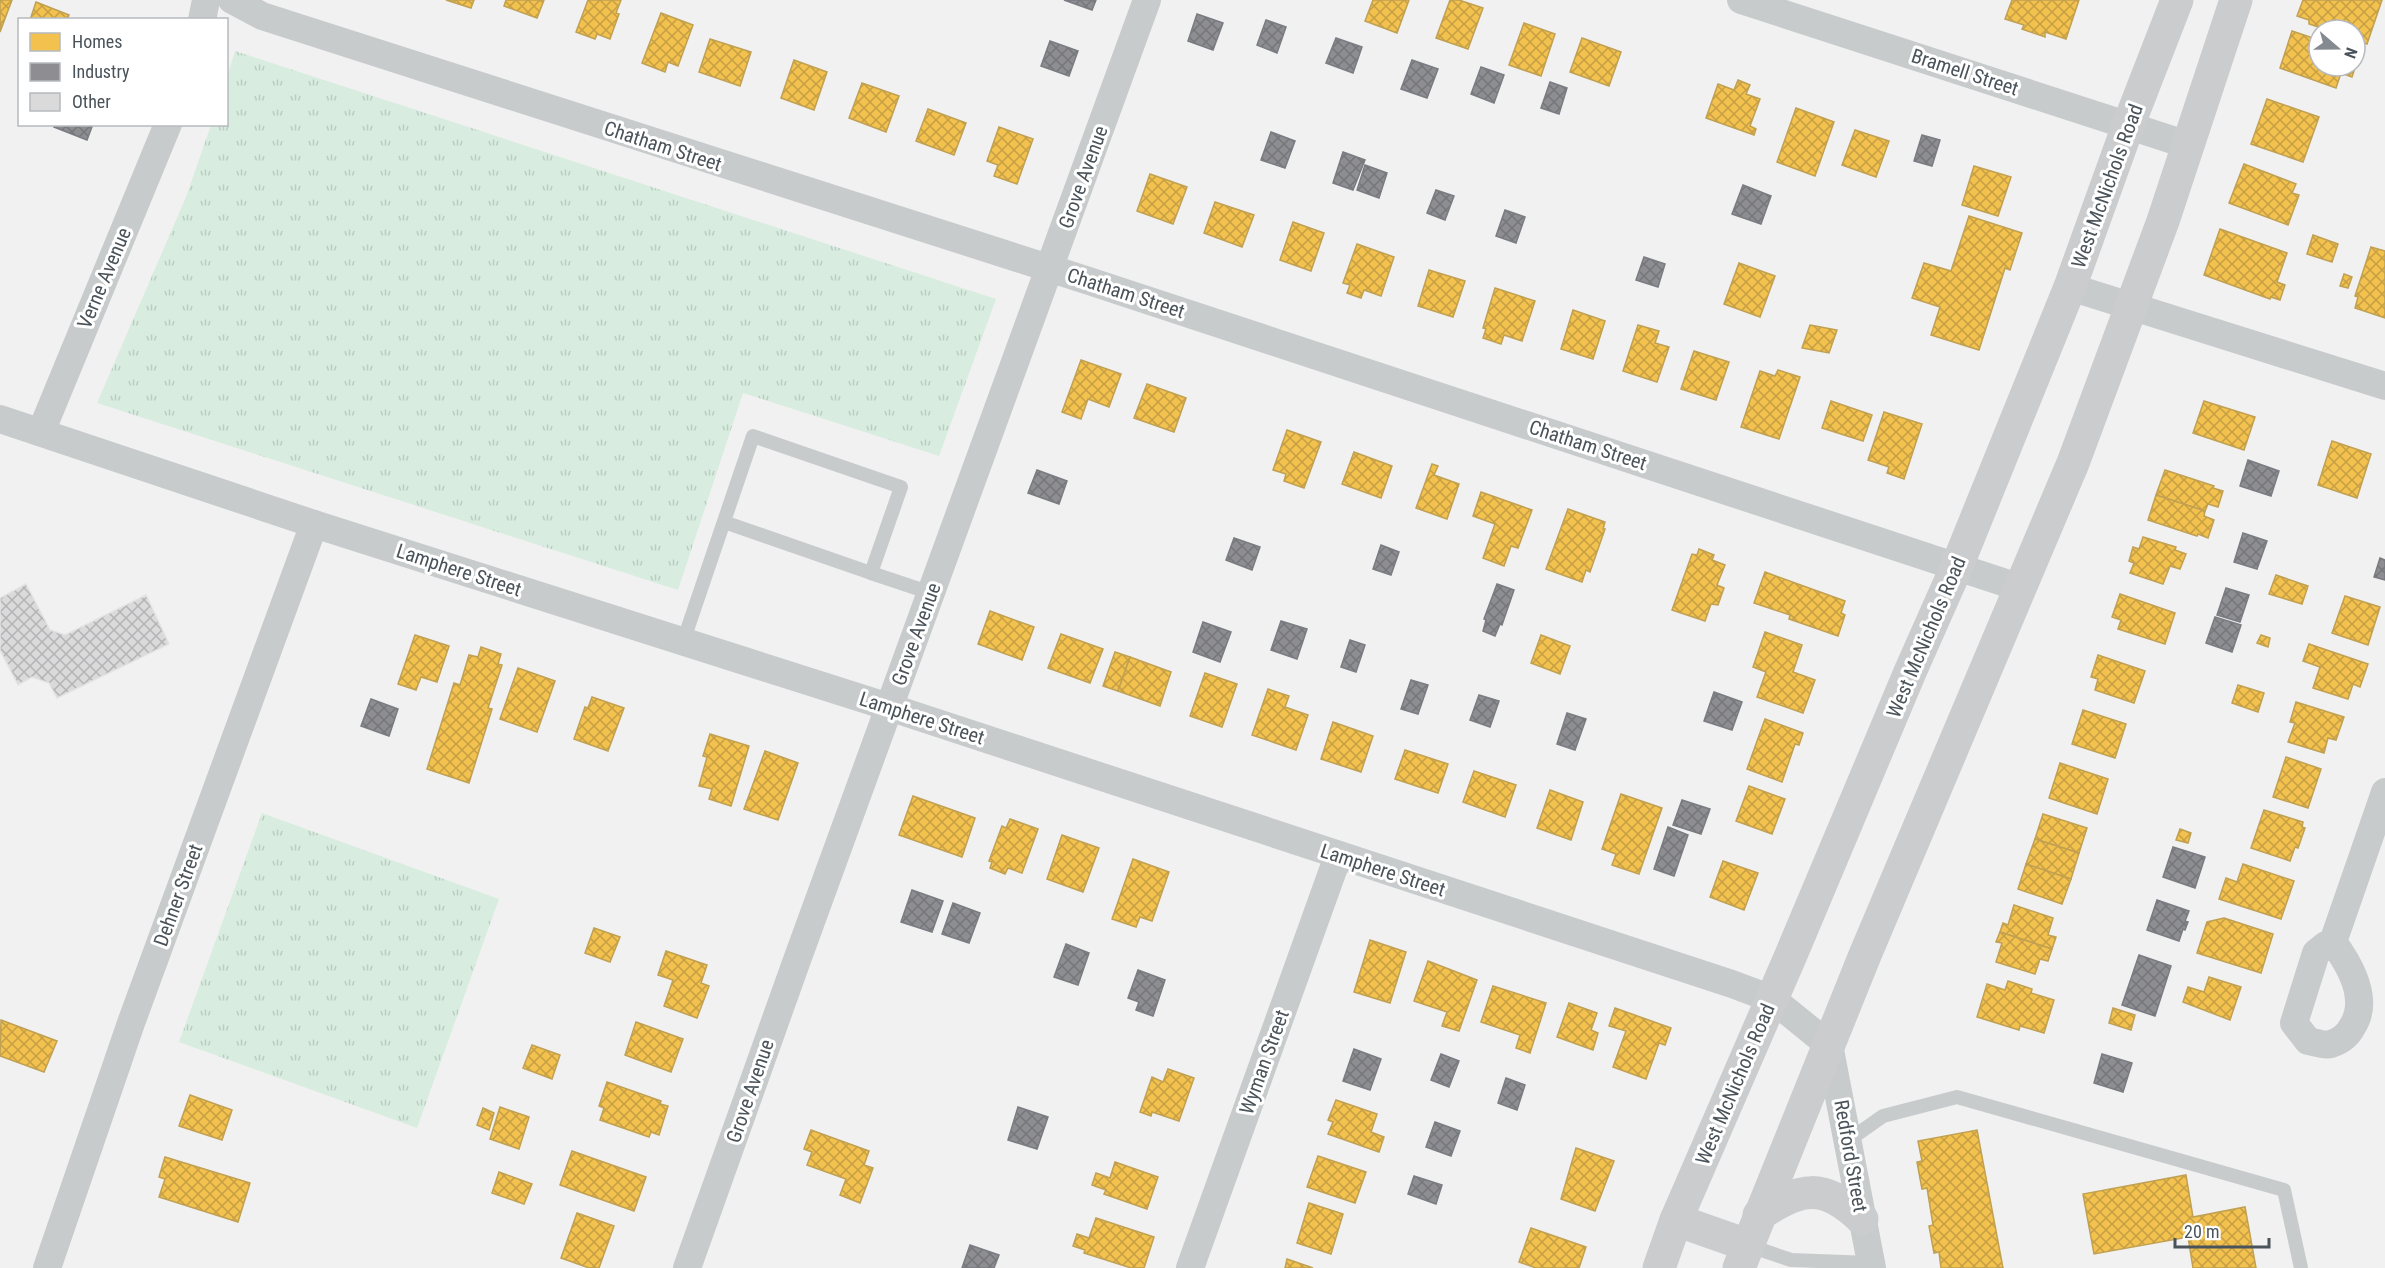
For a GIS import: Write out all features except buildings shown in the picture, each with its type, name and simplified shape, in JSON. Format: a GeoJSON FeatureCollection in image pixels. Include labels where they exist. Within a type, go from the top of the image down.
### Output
{"type":"FeatureCollection","features":[{"type":"Feature","properties":{"kind":"main road","name":"West McNichols Road"},"geometry":{"type":"LineString","coordinates":[[1659,1268],[1676,1220],[1957,566],[2070,287],[2128,126],[2177,0]]}},
{"type":"Feature","properties":{"kind":"main road"},"geometry":{"type":"LineString","coordinates":[[1676,1220],[1743,1257],[1829,1045],[2073,463],[2132,307],[2236,0]]}},
{"type":"Feature","properties":{"kind":"main road"},"geometry":{"type":"LineString","coordinates":[[1759,1215],[1777,1203],[1804,1192],[1820,1193],[1834,1198],[1848,1205],[1862,1219]]}},
{"type":"Feature","properties":{"kind":"street"},"geometry":{"type":"LineString","coordinates":[[202,18],[206,0]]}},
{"type":"Feature","properties":{"kind":"street","name":"Chatham Street"},"geometry":{"type":"LineString","coordinates":[[232,0],[262,16],[284,24],[1050,268],[2021,588]]}},
{"type":"Feature","properties":{"kind":"street","name":"Grove Avenue"},"geometry":{"type":"LineString","coordinates":[[687,1268],[1147,0]]}},
{"type":"Feature","properties":{"kind":"street","name":"Bramell Street"},"geometry":{"type":"LineString","coordinates":[[1742,0],[2188,145]]}},
{"type":"Feature","properties":{"kind":"street","name":"Verne Avenue"},"geometry":{"type":"LineString","coordinates":[[41,432],[167,126]]}},
{"type":"Feature","properties":{"kind":"street"},"geometry":{"type":"LineString","coordinates":[[2070,287],[2385,386]]}},
{"type":"Feature","properties":{"kind":"street","name":"Lamphere Street"},"geometry":{"type":"LineString","coordinates":[[0,419],[314,524],[889,707],[1731,984],[1772,999],[1829,1045]]}},
{"type":"Feature","properties":{"kind":"street","name":"Dehner Street"},"geometry":{"type":"LineString","coordinates":[[47,1268],[130,1023],[314,524]]}},
{"type":"Feature","properties":{"kind":"street"},"geometry":{"type":"LineString","coordinates":[[2333,942],[2385,792]]}},
{"type":"Feature","properties":{"kind":"street","name":"Wyman Street"},"geometry":{"type":"LineString","coordinates":[[1190,1268],[1338,856]]}},
{"type":"Feature","properties":{"kind":"street","name":"Redford Street"},"geometry":{"type":"LineString","coordinates":[[1829,1045],[1872,1265]]}},
{"type":"Feature","properties":{"kind":"lane"},"geometry":{"type":"LineString","coordinates":[[683,642],[753,436],[901,487],[871,573]]}},
{"type":"Feature","properties":{"kind":"lane"},"geometry":{"type":"LineString","coordinates":[[724,522],[931,593]]}},
{"type":"Feature","properties":{"kind":"lane"},"geometry":{"type":"LineString","coordinates":[[1849,1140],[1883,1116],[1957,1097],[2284,1190],[2301,1268]]}},
{"type":"Feature","properties":{"kind":"lane"},"geometry":{"type":"LineString","coordinates":[[1743,1257],[1872,1265]]}},
{"type":"Feature","properties":{"kind":"green space"},"geometry":{"type":"Polygon","coordinates":[[[235,51],[996,299],[939,456],[743,393],[678,590],[97,403],[186,197],[211,126],[228,126],[228,74],[235,51]]]}},
{"type":"Feature","properties":{"kind":"green space"},"geometry":{"type":"Polygon","coordinates":[[[262,813],[499,899],[417,1128],[179,1042],[262,813]]]}}]}
